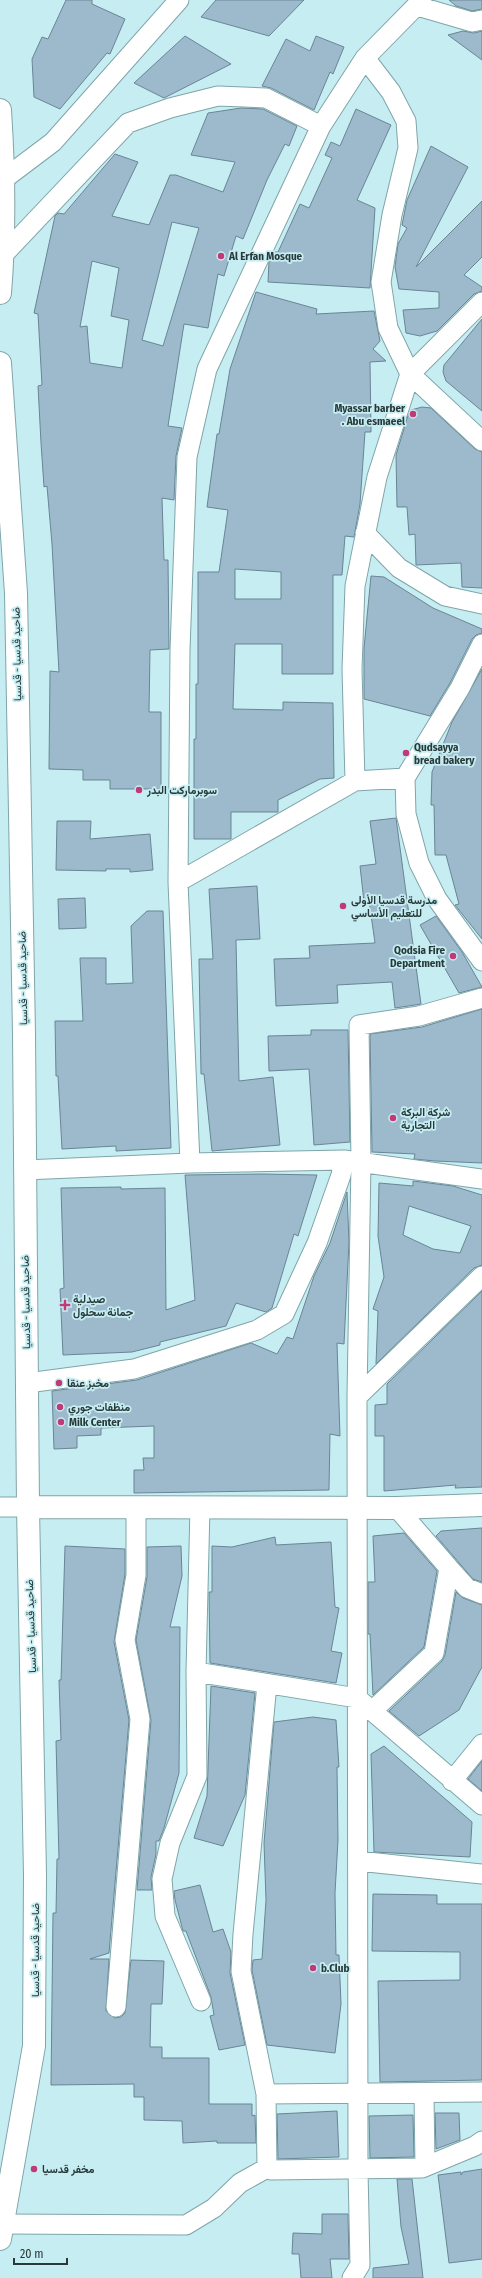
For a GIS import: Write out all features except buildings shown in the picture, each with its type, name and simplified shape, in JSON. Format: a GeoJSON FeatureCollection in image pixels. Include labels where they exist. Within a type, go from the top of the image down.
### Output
{"type":"FeatureCollection","features":[{"type":"Feature","properties":{"kind":"main road"},"geometry":{"type":"LineString","coordinates":[[0,110],[4,179],[3,255],[0,293]]}},
{"type":"Feature","properties":{"kind":"main road","name":"ضاحيد قدسيا - قدسيا"},"geometry":{"type":"LineString","coordinates":[[0,363],[16,593],[24,1034],[28,1507],[35,1875],[34,2046],[11,2169],[2,2231]]}},
{"type":"Feature","properties":{"kind":"main road"},"geometry":{"type":"LineString","coordinates":[[28,1507],[397,1508],[482,1505]]}},
{"type":"Feature","properties":{"kind":"street"},"geometry":{"type":"LineString","coordinates":[[4,179],[53,142],[179,0]]}},
{"type":"Feature","properties":{"kind":"street"},"geometry":{"type":"LineString","coordinates":[[190,1163],[178,882],[180,650],[187,457],[207,369],[321,126],[365,58],[419,3],[472,22],[482,20]]}},
{"type":"Feature","properties":{"kind":"street"},"geometry":{"type":"LineString","coordinates":[[365,58],[391,92],[406,121],[408,148],[392,215],[381,282],[388,328],[410,374],[482,441]]}},
{"type":"Feature","properties":{"kind":"street"},"geometry":{"type":"LineString","coordinates":[[3,255],[128,123],[170,108],[218,96],[266,98],[321,126]]}},
{"type":"Feature","properties":{"kind":"street"},"geometry":{"type":"LineString","coordinates":[[355,781],[352,669],[355,586],[377,477],[410,374],[482,302]]}},
{"type":"Feature","properties":{"kind":"street"},"geometry":{"type":"LineString","coordinates":[[365,533],[399,568],[446,596],[482,604]]}},
{"type":"Feature","properties":{"kind":"street"},"geometry":{"type":"LineString","coordinates":[[482,644],[460,688],[404,778],[406,814],[419,863],[437,899],[482,962]]}},
{"type":"Feature","properties":{"kind":"street"},"geometry":{"type":"LineString","coordinates":[[178,882],[355,781],[404,778]]}},
{"type":"Feature","properties":{"kind":"street"},"geometry":{"type":"LineString","coordinates":[[352,2278],[360,2265],[358,2170],[358,1507],[352,1161],[359,1025],[418,1016],[482,998]]}},
{"type":"Feature","properties":{"kind":"street"},"geometry":{"type":"LineString","coordinates":[[24,1170],[190,1163],[352,1161],[482,1179]]}},
{"type":"Feature","properties":{"kind":"street"},"geometry":{"type":"LineString","coordinates":[[27,1383],[134,1369],[257,1330],[284,1314],[316,1243],[341,1175],[352,1161]]}},
{"type":"Feature","properties":{"kind":"street"},"geometry":{"type":"LineString","coordinates":[[357,1397],[482,1276]]}},
{"type":"Feature","properties":{"kind":"street"},"geometry":{"type":"LineString","coordinates":[[0,1506],[28,1507]]}},
{"type":"Feature","properties":{"kind":"street"},"geometry":{"type":"LineString","coordinates":[[116,2007],[140,1719],[125,1640],[136,1575],[136,1507]]}},
{"type":"Feature","properties":{"kind":"street"},"geometry":{"type":"LineString","coordinates":[[200,1507],[196,1672],[197,1776],[170,1843],[162,1879],[165,1916],[201,2001]]}},
{"type":"Feature","properties":{"kind":"street"},"geometry":{"type":"LineString","coordinates":[[397,1508],[467,1588],[482,1594]]}},
{"type":"Feature","properties":{"kind":"street"},"geometry":{"type":"LineString","coordinates":[[372,1711],[434,1653],[449,1568]]}},
{"type":"Feature","properties":{"kind":"street"},"geometry":{"type":"LineString","coordinates":[[196,1672],[357,1698],[452,1781],[482,1805]]}},
{"type":"Feature","properties":{"kind":"street"},"geometry":{"type":"LineString","coordinates":[[267,1684],[243,1934],[242,1972],[266,2094],[267,2168]]}},
{"type":"Feature","properties":{"kind":"street"},"geometry":{"type":"LineString","coordinates":[[452,1781],[482,1744]]}},
{"type":"Feature","properties":{"kind":"street"},"geometry":{"type":"LineString","coordinates":[[358,1861],[482,1874]]}},
{"type":"Feature","properties":{"kind":"street"},"geometry":{"type":"LineString","coordinates":[[266,2094],[482,2092]]}},
{"type":"Feature","properties":{"kind":"street"},"geometry":{"type":"LineString","coordinates":[[424,2093],[425,2166]]}},
{"type":"Feature","properties":{"kind":"street"},"geometry":{"type":"LineString","coordinates":[[2,2231],[186,2224],[214,2208],[240,2183],[267,2168],[271,2170],[422,2168],[475,2146],[482,2141]]}},
{"type":"Feature","properties":{"kind":"place","name":"Al Erfan Mosque"},"geometry":{"type":"Point","coordinates":[221,256]}},
{"type":"Feature","properties":{"kind":"place","name":"Myassar barber . Abu esmaeel"},"geometry":{"type":"Point","coordinates":[413,414]}},
{"type":"Feature","properties":{"kind":"place","name":"Qudsayya bread bakery"},"geometry":{"type":"Point","coordinates":[406,753]}},
{"type":"Feature","properties":{"kind":"place","name":"سوبرماركت البدر"},"geometry":{"type":"Point","coordinates":[139,790]}},
{"type":"Feature","properties":{"kind":"place","name":"مدرسة قدسيا الأولى للتعليم الأساسي"},"geometry":{"type":"Point","coordinates":[343,906]}},
{"type":"Feature","properties":{"kind":"place","name":"Qodsia Fire Department"},"geometry":{"type":"Point","coordinates":[453,956]}},
{"type":"Feature","properties":{"kind":"place","name":"شركة البركة التجارية"},"geometry":{"type":"Point","coordinates":[393,1118]}},
{"type":"Feature","properties":{"kind":"place","name":"صيدلية جمانة سحلول"},"geometry":{"type":"Point","coordinates":[65,1305]}},
{"type":"Feature","properties":{"kind":"place","name":"مخبز عنقا"},"geometry":{"type":"Point","coordinates":[59,1383]}},
{"type":"Feature","properties":{"kind":"place","name":"منظفات جوري"},"geometry":{"type":"Point","coordinates":[60,1407]}},
{"type":"Feature","properties":{"kind":"place","name":"Milk Center"},"geometry":{"type":"Point","coordinates":[61,1422]}},
{"type":"Feature","properties":{"kind":"place","name":"b.Club"},"geometry":{"type":"Point","coordinates":[313,1968]}},
{"type":"Feature","properties":{"kind":"place","name":"مخفر قدسيا"},"geometry":{"type":"Point","coordinates":[34,2169]}}]}
